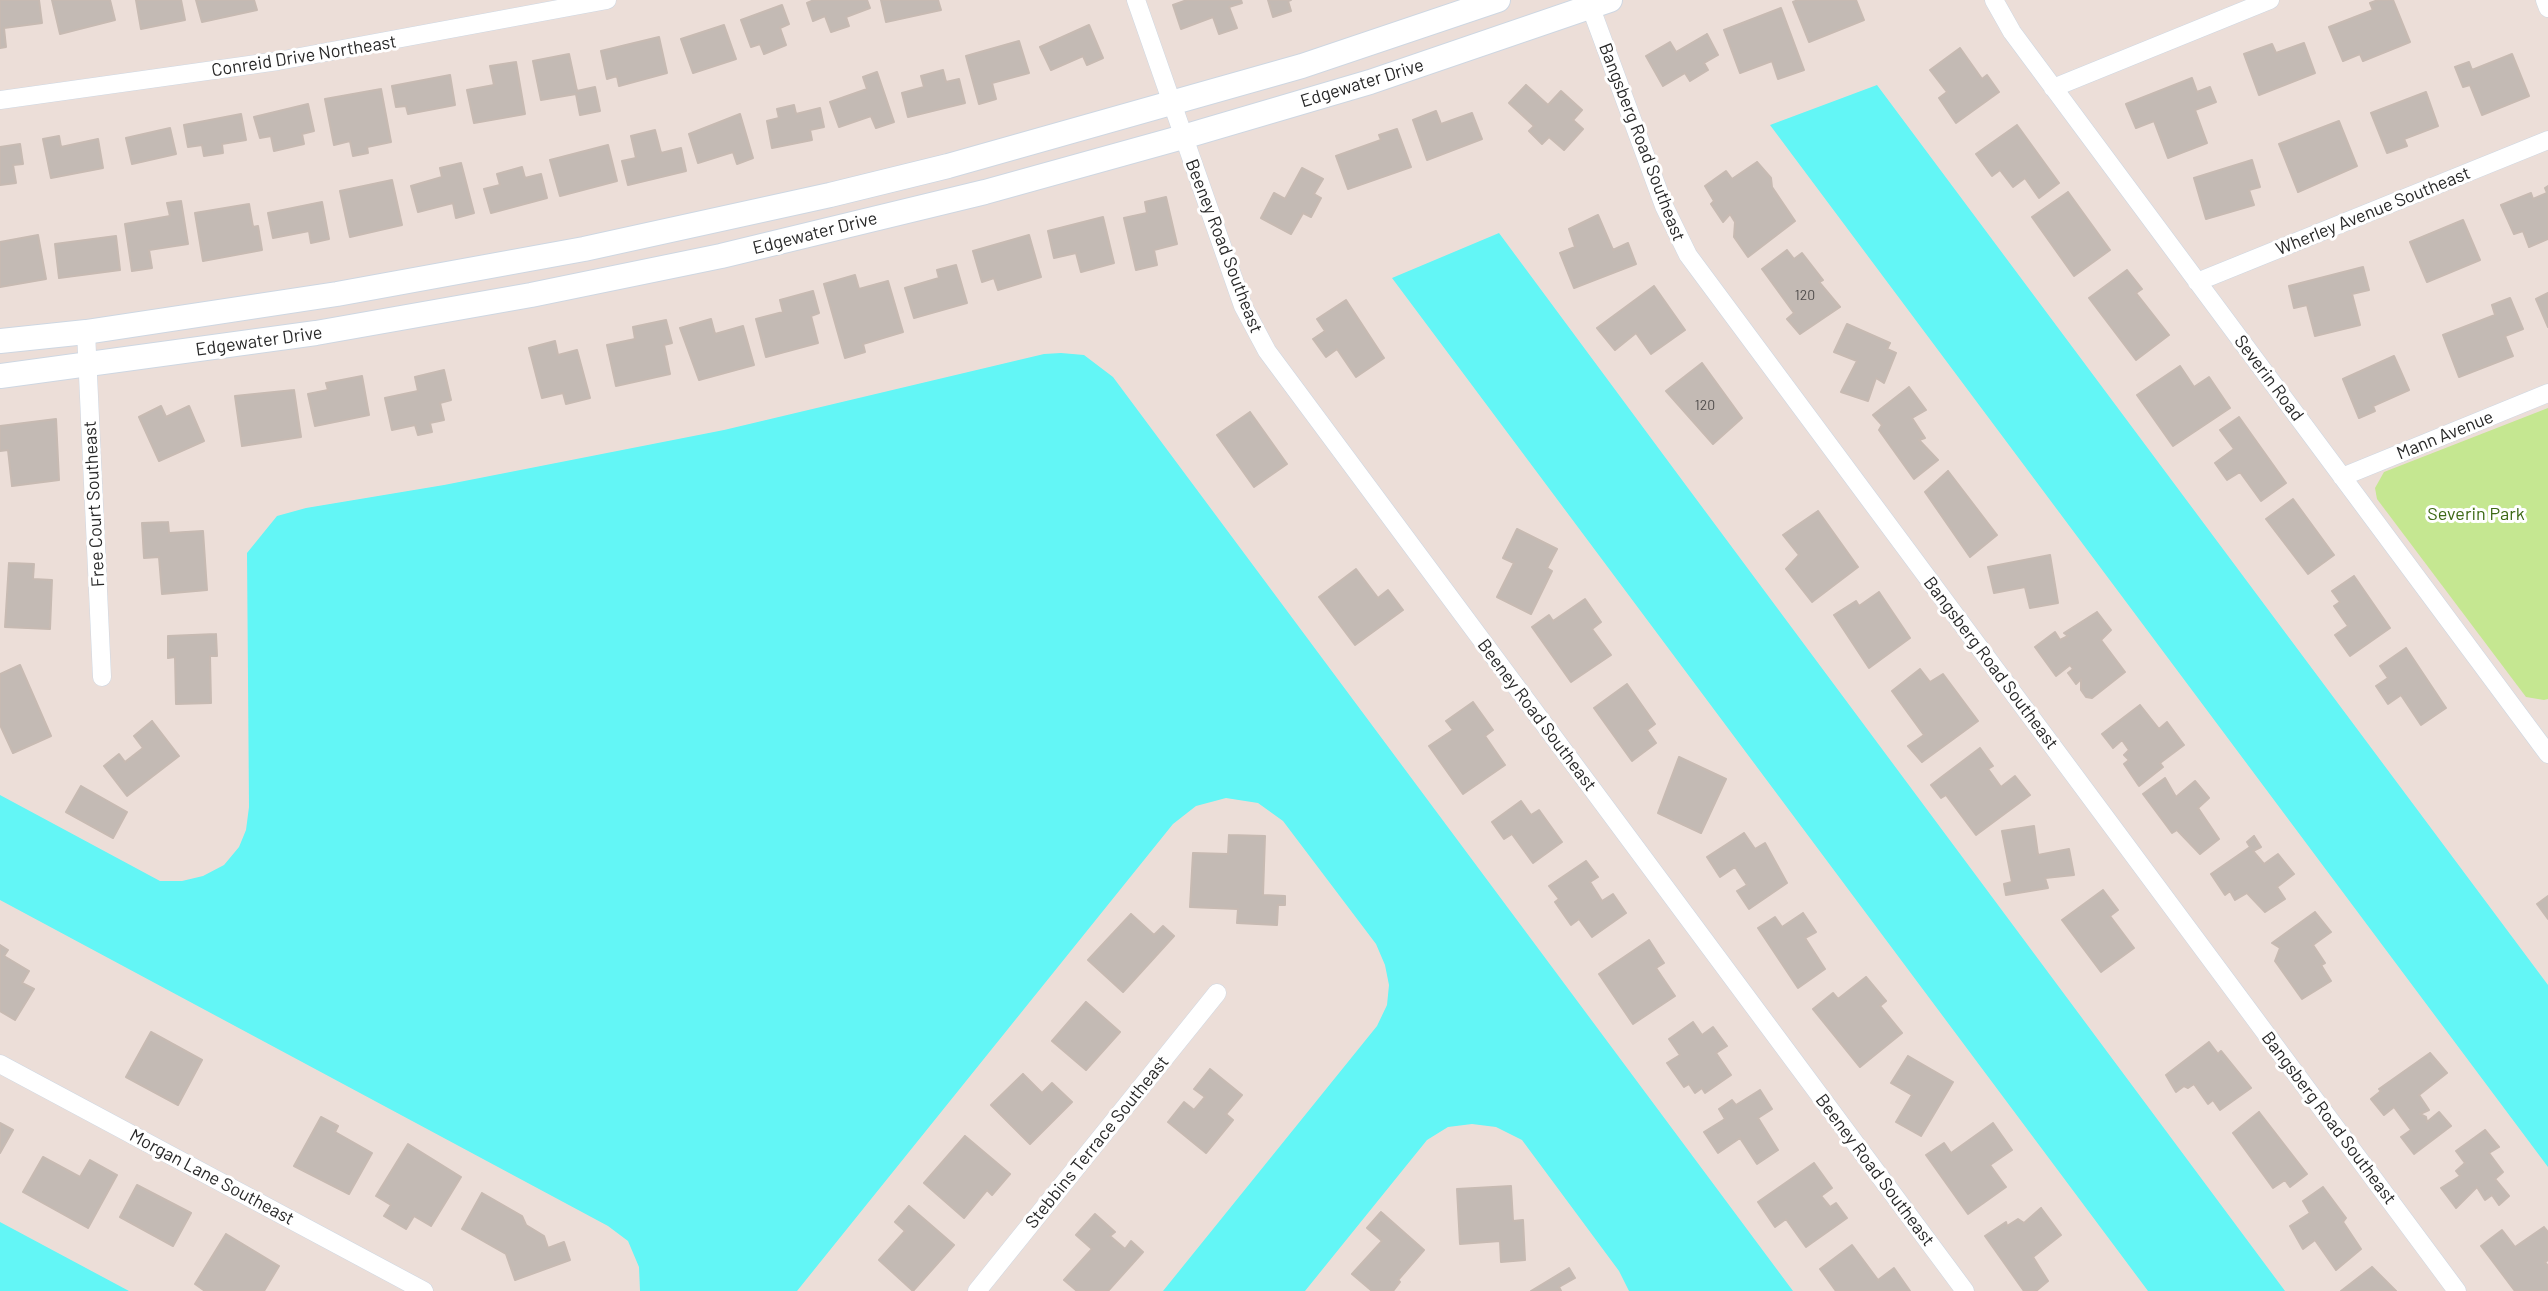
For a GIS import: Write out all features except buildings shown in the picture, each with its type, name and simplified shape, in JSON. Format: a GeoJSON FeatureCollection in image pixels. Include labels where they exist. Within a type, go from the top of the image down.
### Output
{"type":"FeatureCollection","features":[{"type":"Feature","properties":{"kind":"street","name":"Conreid Drive Northeast"},"geometry":{"type":"LineString","coordinates":[[0,100],[291,59],[607,0]]}},
{"type":"Feature","properties":{"kind":"street","name":"Beeney Road Southeast"},"geometry":{"type":"LineString","coordinates":[[1136,0],[1243,306],[1266,351],[1965,1291]]}},
{"type":"Feature","properties":{"kind":"street","name":"Edgewater Drive"},"geometry":{"type":"LineString","coordinates":[[0,341],[86,332],[350,292],[606,244],[830,195],[1171,104],[1302,66],[1498,0]]}},
{"type":"Feature","properties":{"kind":"street","name":"Severin Road"},"geometry":{"type":"LineString","coordinates":[[1994,0],[2012,32],[2342,477],[2542,734],[2548,754]]}},
{"type":"Feature","properties":{"kind":"street"},"geometry":{"type":"LineString","coordinates":[[2053,88],[2270,0]]}},
{"type":"Feature","properties":{"kind":"street"},"geometry":{"type":"LineString","coordinates":[[2544,0],[2548,8]]}},
{"type":"Feature","properties":{"kind":"street","name":"Edgewater Drive"},"geometry":{"type":"LineString","coordinates":[[0,376],[316,333],[721,256],[972,195],[1183,137],[1370,82],[1596,2]]}},
{"type":"Feature","properties":{"kind":"street","name":"Bangsberg Road Southeast"},"geometry":{"type":"LineString","coordinates":[[1596,2],[1664,206],[1688,255],[2457,1291]]}},
{"type":"Feature","properties":{"kind":"street","name":"Wherley Avenue Southeast"},"geometry":{"type":"LineString","coordinates":[[2197,282],[2548,141]]}},
{"type":"Feature","properties":{"kind":"street"},"geometry":{"type":"LineString","coordinates":[[606,244],[610,279]]}},
{"type":"Feature","properties":{"kind":"street","name":"Free Court Southeast"},"geometry":{"type":"LineString","coordinates":[[86,332],[102,677]]}},
{"type":"Feature","properties":{"kind":"street","name":"Mann Avenue"},"geometry":{"type":"LineString","coordinates":[[2342,477],[2548,393]]}},
{"type":"Feature","properties":{"kind":"street","name":"Stebbins Terrace Southeast"},"geometry":{"type":"LineString","coordinates":[[977,1291],[1217,993]]}},
{"type":"Feature","properties":{"kind":"street","name":"Morgan Lane Southeast"},"geometry":{"type":"LineString","coordinates":[[0,1064],[424,1291]]}},
{"type":"Feature","properties":{"kind":"green space","name":"Severin Park"},"geometry":{"type":"Polygon","coordinates":[[[2548,408],[2548,699],[2544,700],[2526,697],[2377,499],[2375,488],[2384,472],[2548,408]]]}},
{"type":"Feature","properties":{"kind":"water"},"geometry":{"type":"Polygon","coordinates":[[[1877,85],[2548,985],[2548,1167],[1770,125],[1877,85]]]}},
{"type":"Feature","properties":{"kind":"water"},"geometry":{"type":"Polygon","coordinates":[[[1499,233],[2285,1291],[2148,1291],[1392,278],[1499,233]]]}},
{"type":"Feature","properties":{"kind":"water"},"geometry":{"type":"Polygon","coordinates":[[[1044,354],[1084,355],[1113,377],[1793,1291],[1629,1291],[1619,1271],[1522,1140],[1496,1127],[1472,1124],[1448,1127],[1427,1140],[1305,1291],[1163,1291],[1377,1026],[1387,1005],[1389,985],[1385,965],[1376,944],[1283,821],[1258,803],[1226,798],[1196,806],[1173,824],[797,1291],[640,1291],[639,1267],[628,1241],[608,1226],[0,900],[0,795],[160,881],[182,881],[203,876],[224,865],[239,847],[246,830],[249,807],[247,553],[277,516],[306,508],[444,485],[724,430],[1044,354]]]}},
{"type":"Feature","properties":{"kind":"water"},"geometry":{"type":"Polygon","coordinates":[[[0,1222],[129,1291],[0,1291],[0,1222]]]}}]}
